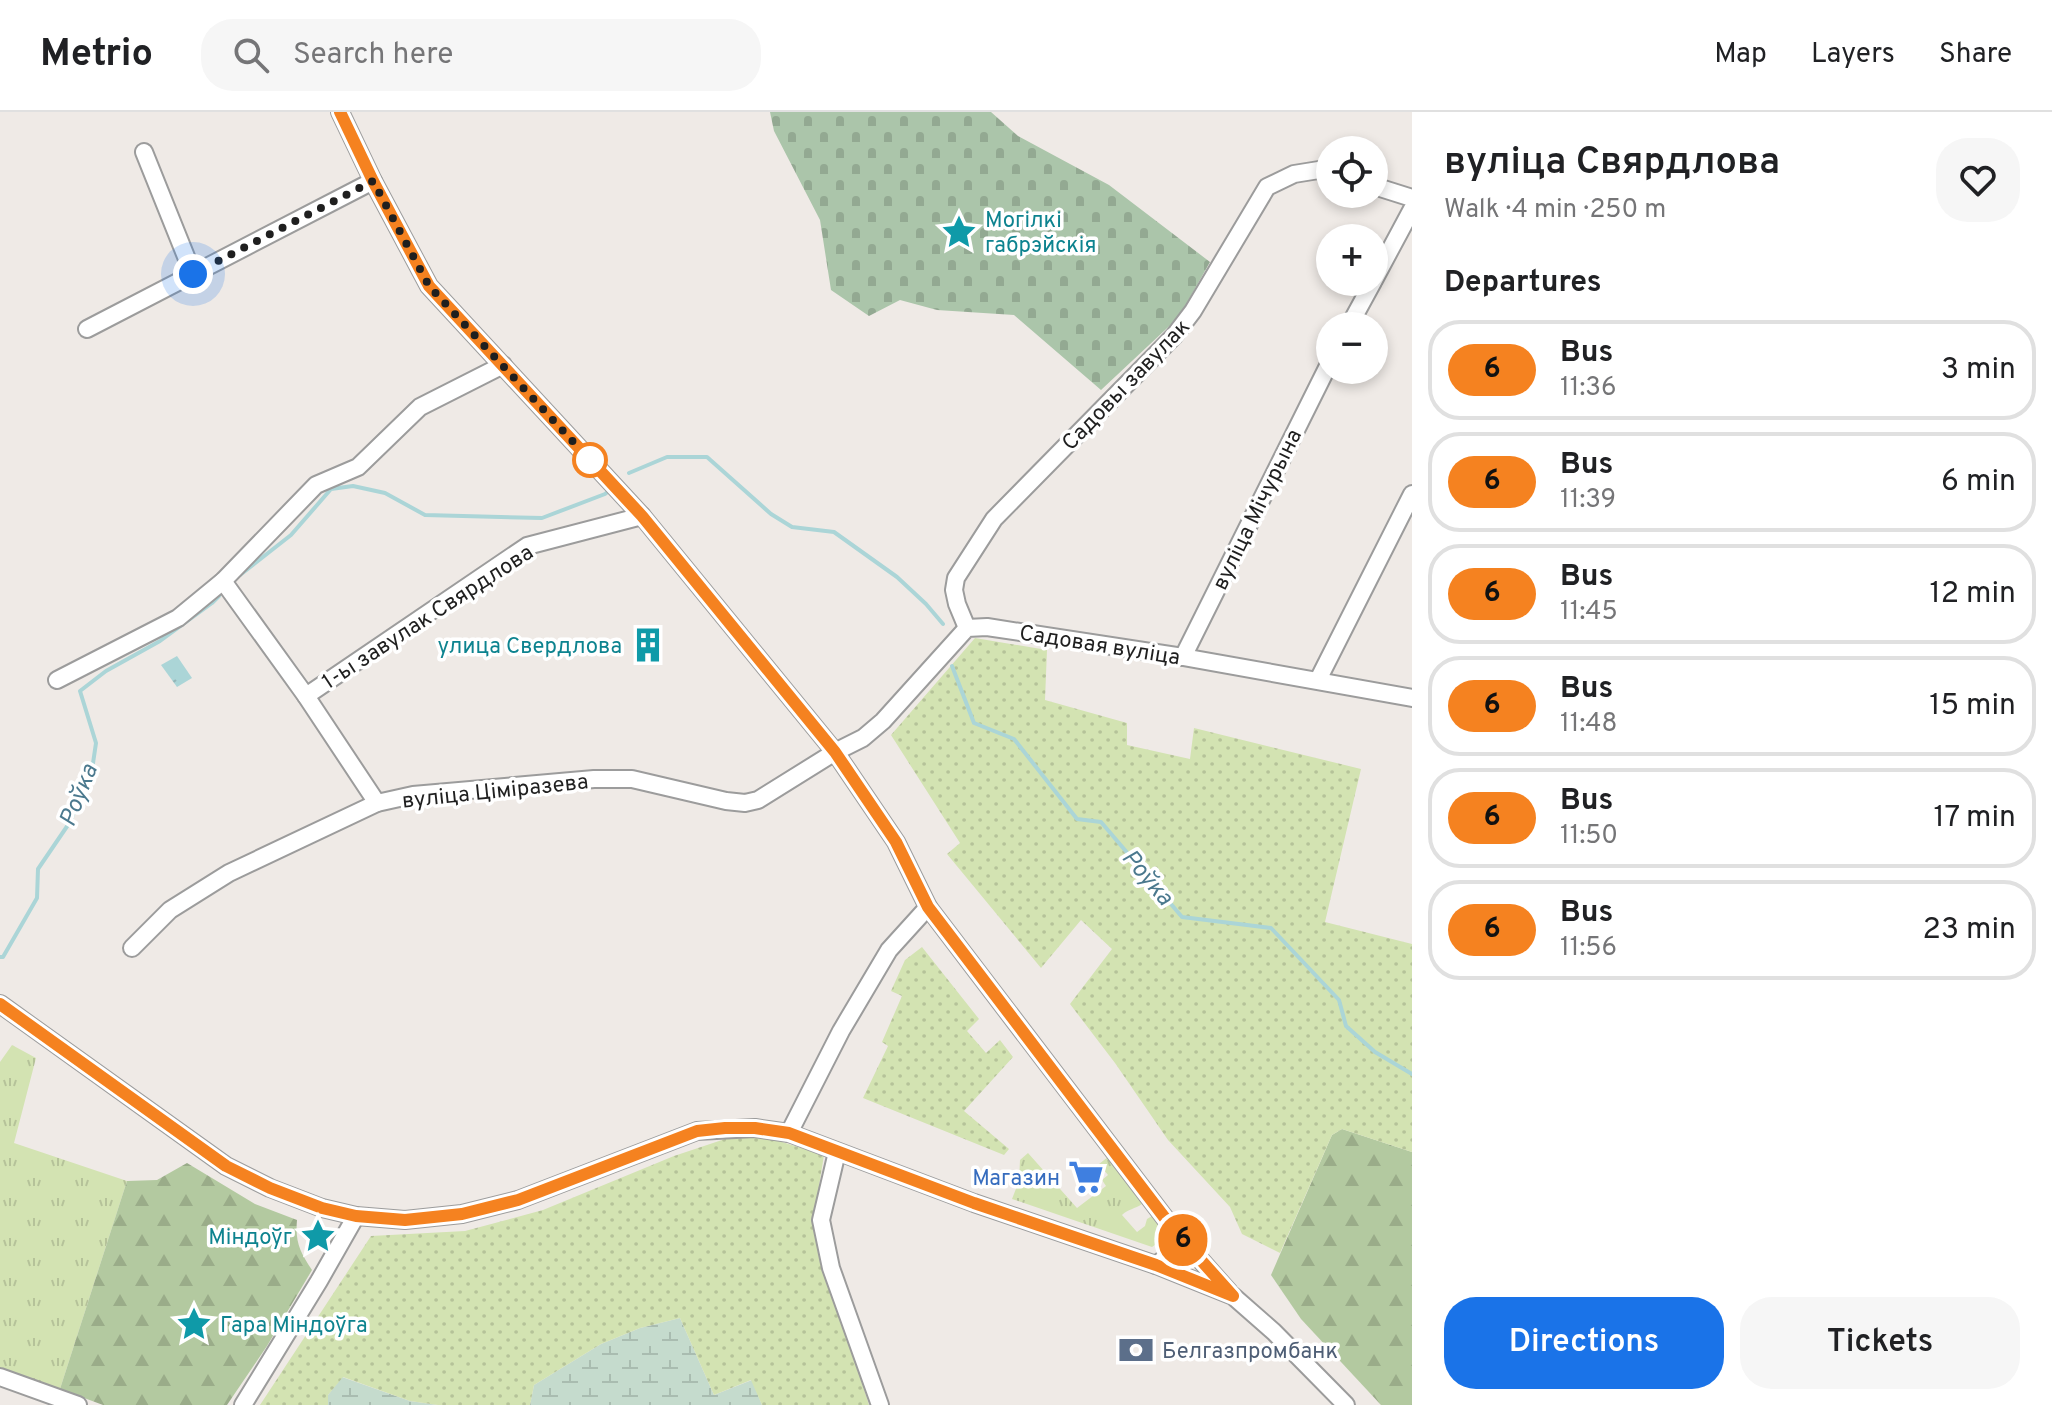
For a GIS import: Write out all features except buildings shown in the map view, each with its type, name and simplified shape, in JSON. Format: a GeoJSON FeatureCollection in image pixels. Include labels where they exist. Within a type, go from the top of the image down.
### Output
{"type":"FeatureCollection","features":[{"type":"Feature","properties":{"kind":"street"},"geometry":{"type":"LineString","coordinates":[[340,112],[429,286],[642,516],[835,752],[896,842],[928,907],[1174,1230],[1233,1296],[1274,1332],[1346,1405]]}},
{"type":"Feature","properties":{"kind":"street"},"geometry":{"type":"LineString","coordinates":[[144,152],[193,274]]}},
{"type":"Feature","properties":{"kind":"street","name":"Садовы завулак"},"geometry":{"type":"LineString","coordinates":[[967,628],[957,604],[954,590],[956,578],[994,519],[1174,336],[1193,311],[1267,187],[1294,174],[1316,170]]}},
{"type":"Feature","properties":{"kind":"street"},"geometry":{"type":"LineString","coordinates":[[87,329],[373,181]]}},
{"type":"Feature","properties":{"kind":"street"},"geometry":{"type":"LineString","coordinates":[[1388,190],[1412,198]]}},
{"type":"Feature","properties":{"kind":"street"},"geometry":{"type":"LineString","coordinates":[[1388,253],[1412,209]]}},
{"type":"Feature","properties":{"kind":"street"},"geometry":{"type":"LineString","coordinates":[[57,680],[178,618],[223,581],[316,485],[358,467],[420,407],[503,365]]}},
{"type":"Feature","properties":{"kind":"street","name":"вуліца Мічурына"},"geometry":{"type":"LineString","coordinates":[[1183,657],[1319,384]]}},
{"type":"Feature","properties":{"kind":"street"},"geometry":{"type":"LineString","coordinates":[[1318,680],[1412,494]]}},
{"type":"Feature","properties":{"kind":"street","name":"1-ы завулак Свярдлова"},"geometry":{"type":"LineString","coordinates":[[306,696],[527,546],[642,516]]}},
{"type":"Feature","properties":{"kind":"street"},"geometry":{"type":"LineString","coordinates":[[223,581],[306,696],[377,803]]}},
{"type":"Feature","properties":{"kind":"street","name":"Садовая вуліца"},"geometry":{"type":"LineString","coordinates":[[967,628],[987,627],[1183,657],[1412,698]]}},
{"type":"Feature","properties":{"kind":"street"},"geometry":{"type":"LineString","coordinates":[[835,752],[863,738],[883,721],[967,628]]}},
{"type":"Feature","properties":{"kind":"street","name":"вуліца Ціміразева"},"geometry":{"type":"LineString","coordinates":[[132,948],[170,910],[229,873],[377,803],[413,795],[594,779],[632,779],[745,803],[758,800],[835,752]]}},
{"type":"Feature","properties":{"kind":"street"},"geometry":{"type":"LineString","coordinates":[[789,1133],[841,1031],[889,950],[928,907]]}},
{"type":"Feature","properties":{"kind":"street"},"geometry":{"type":"LineString","coordinates":[[0,1004],[226,1166],[270,1188],[322,1208],[356,1216],[405,1220],[462,1214],[518,1200],[697,1131],[755,1128],[789,1133],[974,1203],[1156,1265],[1233,1296]]}},
{"type":"Feature","properties":{"kind":"street"},"geometry":{"type":"LineString","coordinates":[[837,1152],[821,1220],[831,1268],[880,1405]]}},
{"type":"Feature","properties":{"kind":"street"},"geometry":{"type":"LineString","coordinates":[[243,1405],[356,1216]]}},
{"type":"Feature","properties":{"kind":"street"},"geometry":{"type":"LineString","coordinates":[[1156,1265],[1172,1253],[1174,1230]]}},
{"type":"Feature","properties":{"kind":"street"},"geometry":{"type":"LineString","coordinates":[[0,1377],[78,1405]]}},
{"type":"Feature","properties":{"kind":"green space"},"geometry":{"type":"Polygon","coordinates":[[[770,112],[991,112],[1018,136],[1109,185],[1210,262],[1179,317],[1101,390],[1014,315],[937,310],[900,300],[869,316],[831,290],[820,220],[774,131],[770,112]]]}},
{"type":"Feature","properties":{"kind":"green space"},"geometry":{"type":"Polygon","coordinates":[[[975,638],[1047,650],[1045,700],[1127,723],[1127,745],[1190,759],[1194,728],[1361,769],[1325,922],[1412,944],[1412,1152],[1342,1129],[1332,1135],[1280,1253],[1242,1234],[1230,1207],[1168,1140],[1070,1004],[1112,949],[1081,920],[1041,968],[947,854],[960,843],[891,735],[975,638]]]}},
{"type":"Feature","properties":{"kind":"green space"},"geometry":{"type":"Polygon","coordinates":[[[922,947],[979,1019],[967,1031],[986,1053],[1000,1040],[1013,1057],[964,1111],[1009,1149],[1004,1155],[863,1098],[888,1046],[882,1042],[902,996],[891,991],[905,960],[922,947]]]}},
{"type":"Feature","properties":{"kind":"green space"},"geometry":{"type":"Polygon","coordinates":[[[12,1045],[36,1058],[14,1143],[127,1181],[60,1389],[0,1369],[0,1062],[12,1045]]]}},
{"type":"Feature","properties":{"kind":"green space"},"geometry":{"type":"Polygon","coordinates":[[[1342,1129],[1412,1152],[1412,1405],[1381,1405],[1301,1319],[1271,1275],[1332,1135],[1342,1129]]]}},
{"type":"Feature","properties":{"kind":"green space"},"geometry":{"type":"Polygon","coordinates":[[[731,1137],[766,1137],[824,1155],[814,1217],[825,1267],[869,1405],[762,1405],[751,1380],[714,1395],[680,1318],[640,1328],[601,1344],[534,1385],[530,1405],[438,1405],[410,1401],[343,1377],[328,1395],[328,1405],[260,1405],[371,1236],[465,1231],[543,1210],[674,1156],[731,1137]]]}},
{"type":"Feature","properties":{"kind":"green space"},"geometry":{"type":"Polygon","coordinates":[[[1028,1153],[1077,1208],[1106,1186],[1102,1180],[1108,1175],[1099,1164],[1108,1157],[1142,1204],[1122,1215],[1137,1232],[1152,1216],[1164,1233],[1162,1240],[1152,1247],[1012,1199],[1019,1181],[1020,1160],[1028,1153]]]}},
{"type":"Feature","properties":{"kind":"green space","name":"Гара Міндоўга"},"geometry":{"type":"Polygon","coordinates":[[[187,1163],[255,1204],[297,1220],[299,1246],[312,1270],[267,1346],[227,1405],[103,1405],[60,1389],[127,1181],[157,1180],[187,1163]]]}},
{"type":"Feature","properties":{"kind":"green space"},"geometry":{"type":"Polygon","coordinates":[[[680,1318],[714,1395],[752,1380],[762,1405],[530,1405],[534,1385],[601,1344],[640,1328],[680,1318]]]}},
{"type":"Feature","properties":{"kind":"green space"},"geometry":{"type":"Polygon","coordinates":[[[342,1377],[410,1401],[438,1405],[328,1405],[328,1395],[342,1377]]]}},
{"type":"Feature","properties":{"kind":"water"},"geometry":{"type":"Polygon","coordinates":[[[177,656],[192,678],[177,687],[161,665],[177,656]]]}},
{"type":"Feature","properties":{"kind":"waterway","name":"Роўка"},"geometry":{"type":"LineString","coordinates":[[629,473],[667,457],[707,457],[771,514],[792,527],[834,532],[897,577],[943,624]]}},
{"type":"Feature","properties":{"kind":"waterway","name":"Роўка"},"geometry":{"type":"LineString","coordinates":[[240,575],[291,535],[331,489],[353,486],[385,493],[425,515],[542,518],[610,490]]}},
{"type":"Feature","properties":{"kind":"waterway","name":"Роўка"},"geometry":{"type":"LineString","coordinates":[[0,957],[3,957],[37,898],[38,869],[70,822],[92,770],[96,743],[80,691],[106,671],[160,641],[219,596]]}},
{"type":"Feature","properties":{"kind":"waterway","name":"Роўка"},"geometry":{"type":"LineString","coordinates":[[952,666],[974,723],[1014,739],[1077,819],[1101,822],[1182,917],[1271,928],[1339,1000],[1346,1026],[1375,1052],[1412,1074]]}},
{"type":"Feature","properties":{"kind":"bus line","name":"6"},"geometry":{"type":"LineString","coordinates":[[0,1004],[226,1166],[270,1188],[322,1208],[356,1216],[405,1220],[462,1214],[518,1200],[697,1131],[755,1128],[789,1133],[974,1203],[1156,1265],[1233,1296],[1174,1230],[928,907],[896,842],[835,752],[642,516],[429,286],[340,112]]}},
{"type":"Feature","properties":{"kind":"place","name":"Могілкі габрэйскія"},"geometry":{"type":"Point","coordinates":[959,232]}},
{"type":"Feature","properties":{"kind":"place","name":"улица Свердлова"},"geometry":{"type":"Point","coordinates":[648,645]}},
{"type":"Feature","properties":{"kind":"place","name":"Магазин"},"geometry":{"type":"Point","coordinates":[1086,1177]}},
{"type":"Feature","properties":{"kind":"place","name":"Міндоўг"},"geometry":{"type":"Point","coordinates":[318,1236]}},
{"type":"Feature","properties":{"kind":"place","name":"Гара Міндоўга"},"geometry":{"type":"Point","coordinates":[194,1324]}},
{"type":"Feature","properties":{"kind":"place","name":"Белгазпромбанк"},"geometry":{"type":"Point","coordinates":[1136,1350]}},
{"type":"Feature","properties":{"kind":"route"},"geometry":{"type":"LineString","coordinates":[[193,274],[373,181],[429,286],[590,460]]}}]}
